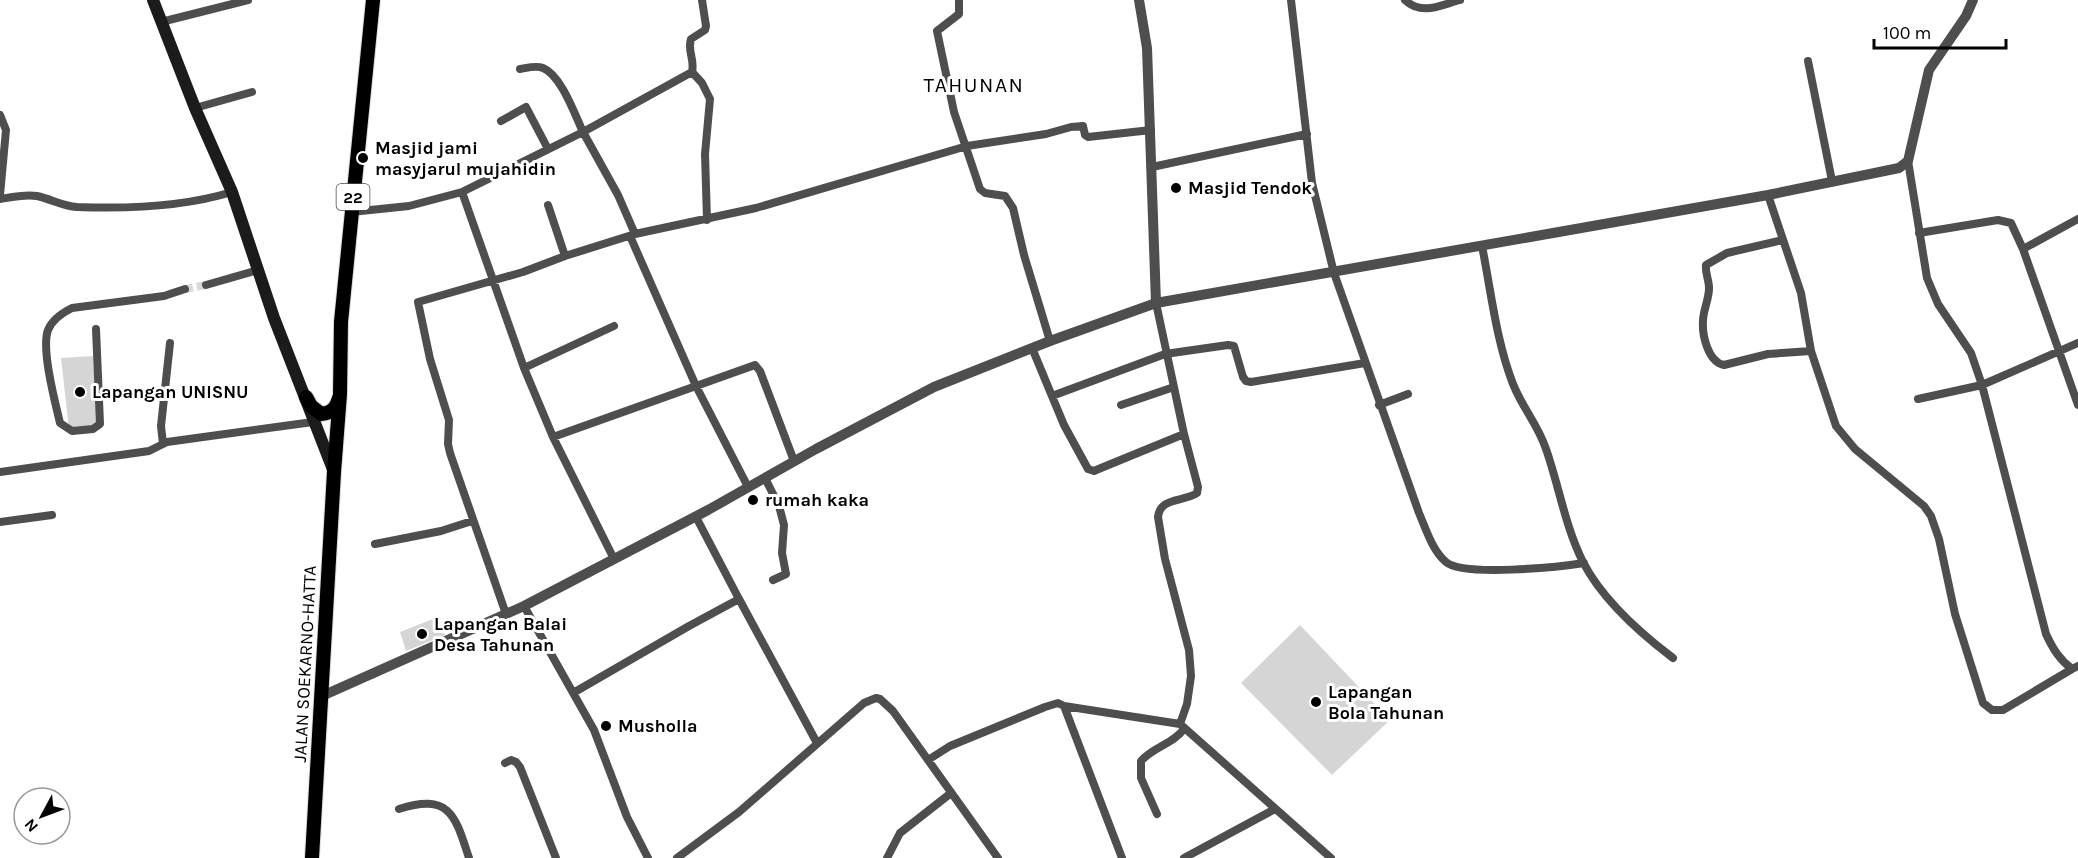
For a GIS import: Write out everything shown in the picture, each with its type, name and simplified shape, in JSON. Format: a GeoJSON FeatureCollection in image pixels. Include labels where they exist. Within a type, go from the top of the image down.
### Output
{"type":"FeatureCollection","features":[{"type":"Feature","properties":{"kind":"highway","name":"22"},"geometry":{"type":"LineString","coordinates":[[334,472],[340,394],[340,321],[373,0]]}},
{"type":"Feature","properties":{"kind":"highway"},"geometry":{"type":"LineString","coordinates":[[306,397],[311,406],[321,414],[327,414],[335,408],[340,394]]}},
{"type":"Feature","properties":{"kind":"highway","name":"JALAN SOEKARNO-HATTA"},"geometry":{"type":"LineString","coordinates":[[312,858],[334,472]]}},
{"type":"Feature","properties":{"kind":"main road"},"geometry":{"type":"LineString","coordinates":[[153,0],[195,108],[232,192],[274,318],[334,472]]}},
{"type":"Feature","properties":{"kind":"street"},"geometry":{"type":"LineString","coordinates":[[161,22],[248,0]]}},
{"type":"Feature","properties":{"kind":"street"},"geometry":{"type":"LineString","coordinates":[[351,212],[409,206],[462,192],[583,132],[692,72],[694,62],[690,54],[691,39],[705,30],[706,26],[702,0]]}},
{"type":"Feature","properties":{"kind":"street"},"geometry":{"type":"LineString","coordinates":[[959,0],[959,14],[937,31],[952,104],[980,189],[985,193],[1005,196],[1010,200],[1050,341]]}},
{"type":"Feature","properties":{"kind":"street"},"geometry":{"type":"LineString","coordinates":[[1139,0],[1147,48],[1156,303],[1165,354],[1198,491],[1190,498],[1165,504],[1159,511],[1158,517],[1167,568],[1189,650],[1191,676],[1179,736],[1150,752],[1141,761],[1141,778],[1157,814]]}},
{"type":"Feature","properties":{"kind":"street"},"geometry":{"type":"LineString","coordinates":[[1291,0],[1312,183],[1334,273],[1419,513],[1435,549],[1445,561],[1459,568],[1562,567],[1584,563]]}},
{"type":"Feature","properties":{"kind":"street"},"geometry":{"type":"LineString","coordinates":[[1406,0],[1416,8],[1424,10],[1460,0]]}},
{"type":"Feature","properties":{"kind":"street"},"geometry":{"type":"LineString","coordinates":[[1768,195],[1801,292],[1811,351],[1830,411],[1842,435],[1924,506],[1931,516],[1939,539],[1955,614],[1983,703],[1992,710],[2003,710],[2075,667],[2058,657],[2046,634],[1982,385],[1967,345],[1934,298],[1925,269],[1919,233],[1908,161],[1929,70],[1966,16],[1973,0]]}},
{"type":"Feature","properties":{"kind":"street"},"geometry":{"type":"LineString","coordinates":[[1808,61],[1832,181]]}},
{"type":"Feature","properties":{"kind":"street"},"geometry":{"type":"LineString","coordinates":[[520,69],[537,66],[551,74],[566,96],[618,195],[632,235],[696,386],[748,488]]}},
{"type":"Feature","properties":{"kind":"street"},"geometry":{"type":"LineString","coordinates":[[692,72],[702,83],[710,99],[705,154],[707,220]]}},
{"type":"Feature","properties":{"kind":"street"},"geometry":{"type":"LineString","coordinates":[[195,108],[252,92]]}},
{"type":"Feature","properties":{"kind":"street"},"geometry":{"type":"LineString","coordinates":[[501,121],[526,107],[548,149]]}},
{"type":"Feature","properties":{"kind":"street"},"geometry":{"type":"LineString","coordinates":[[0,116],[6,130],[0,197],[37,196],[65,206],[77,207],[147,206],[210,199],[232,192]]}},
{"type":"Feature","properties":{"kind":"street"},"geometry":{"type":"LineString","coordinates":[[506,614],[472,521],[448,444],[449,420],[430,358],[418,302],[494,281],[632,235],[756,208],[967,146],[1046,134],[1071,127],[1083,126],[1085,135],[1088,137],[1151,130]]}},
{"type":"Feature","properties":{"kind":"street"},"geometry":{"type":"LineString","coordinates":[[1152,167],[1307,134]]}},
{"type":"Feature","properties":{"kind":"street"},"geometry":{"type":"LineString","coordinates":[[322,696],[524,606],[696,517],[794,461],[934,387],[1050,341],[1156,303],[1768,195],[1899,168],[1908,161]]}},
{"type":"Feature","properties":{"kind":"street"},"geometry":{"type":"LineString","coordinates":[[462,192],[524,368],[553,436],[614,559]]}},
{"type":"Feature","properties":{"kind":"street"},"geometry":{"type":"LineString","coordinates":[[548,205],[565,256]]}},
{"type":"Feature","properties":{"kind":"street"},"geometry":{"type":"LineString","coordinates":[[2023,249],[2078,219]]}},
{"type":"Feature","properties":{"kind":"street"},"geometry":{"type":"LineString","coordinates":[[1919,233],[2003,220],[2011,224],[2023,249],[2078,405]]}},
{"type":"Feature","properties":{"kind":"street"},"geometry":{"type":"LineString","coordinates":[[1783,240],[1727,253],[1706,264],[1709,290],[1703,321],[1706,342],[1713,359],[1718,364],[1724,365],[1768,354],[1811,351]]}},
{"type":"Feature","properties":{"kind":"street"},"geometry":{"type":"LineString","coordinates":[[1482,246],[1501,341],[1512,381],[1520,401],[1535,423],[1545,448],[1572,535],[1584,563],[1615,606],[1645,637],[1673,658]]}},
{"type":"Feature","properties":{"kind":"street"},"geometry":{"type":"LineString","coordinates":[[206,285],[258,270]]}},
{"type":"Feature","properties":{"kind":"street"},"geometry":{"type":"LineString","coordinates":[[96,329],[100,424],[93,429],[72,431],[60,423],[57,409],[46,350],[46,336],[51,325],[63,312],[72,308],[164,296],[185,290]]}},
{"type":"Feature","properties":{"kind":"street"},"geometry":{"type":"LineString","coordinates":[[524,368],[614,326]]}},
{"type":"Feature","properties":{"kind":"street"},"geometry":{"type":"LineString","coordinates":[[163,444],[161,426],[170,343]]}},
{"type":"Feature","properties":{"kind":"street"},"geometry":{"type":"LineString","coordinates":[[1918,399],[1982,385],[2078,343]]}},
{"type":"Feature","properties":{"kind":"street"},"geometry":{"type":"LineString","coordinates":[[1052,396],[1165,354],[1234,346],[1243,377],[1246,381],[1251,382],[1365,363]]}},
{"type":"Feature","properties":{"kind":"street"},"geometry":{"type":"LineString","coordinates":[[1032,348],[1064,425],[1085,466],[1090,471],[1184,434]]}},
{"type":"Feature","properties":{"kind":"street"},"geometry":{"type":"LineString","coordinates":[[553,436],[755,365],[794,461]]}},
{"type":"Feature","properties":{"kind":"street"},"geometry":{"type":"LineString","coordinates":[[1121,405],[1174,387]]}},
{"type":"Feature","properties":{"kind":"street"},"geometry":{"type":"LineString","coordinates":[[1380,405],[1408,394]]}},
{"type":"Feature","properties":{"kind":"street"},"geometry":{"type":"LineString","coordinates":[[0,472],[149,451],[163,444],[313,422]]}},
{"type":"Feature","properties":{"kind":"street"},"geometry":{"type":"LineString","coordinates":[[765,478],[779,506],[784,525],[782,553],[786,574],[773,580]]}},
{"type":"Feature","properties":{"kind":"street"},"geometry":{"type":"LineString","coordinates":[[0,522],[52,515]]}},
{"type":"Feature","properties":{"kind":"street"},"geometry":{"type":"LineString","coordinates":[[696,517],[818,743]]}},
{"type":"Feature","properties":{"kind":"street"},"geometry":{"type":"LineString","coordinates":[[375,544],[441,531],[472,521]]}},
{"type":"Feature","properties":{"kind":"street"},"geometry":{"type":"LineString","coordinates":[[573,693],[739,599]]}},
{"type":"Feature","properties":{"kind":"street"},"geometry":{"type":"LineString","coordinates":[[524,606],[594,730],[627,817],[648,858]]}},
{"type":"Feature","properties":{"kind":"street"},"geometry":{"type":"LineString","coordinates":[[677,858],[739,812],[864,703],[876,698],[893,711],[998,858]]}},
{"type":"Feature","properties":{"kind":"street"},"geometry":{"type":"LineString","coordinates":[[928,760],[950,746],[1058,703],[1064,706],[1182,726],[1331,858]]}},
{"type":"Feature","properties":{"kind":"street"},"geometry":{"type":"LineString","coordinates":[[1064,706],[1122,858]]}},
{"type":"Feature","properties":{"kind":"street"},"geometry":{"type":"LineString","coordinates":[[504,763],[511,760],[520,767],[556,858]]}},
{"type":"Feature","properties":{"kind":"street"},"geometry":{"type":"LineString","coordinates":[[887,858],[900,834],[951,793]]}},
{"type":"Feature","properties":{"kind":"street"},"geometry":{"type":"LineString","coordinates":[[399,809],[436,804],[443,806],[456,823],[469,858]]}},
{"type":"Feature","properties":{"kind":"street"},"geometry":{"type":"LineString","coordinates":[[1184,858],[1275,809]]}},
{"type":"Feature","properties":{"kind":"shaded area","name":"Lapangan UNISNU"},"geometry":{"type":"Polygon","coordinates":[[[93,356],[97,425],[69,429],[61,358],[93,356]]]}},
{"type":"Feature","properties":{"kind":"shaded area","name":"Lapangan Balai Desa Tahunan"},"geometry":{"type":"Polygon","coordinates":[[[438,617],[445,635],[406,651],[400,632],[438,617]]]}},
{"type":"Feature","properties":{"kind":"shaded area","name":"Lapangan Bola Tahunan"},"geometry":{"type":"Polygon","coordinates":[[[1300,625],[1390,720],[1332,775],[1241,683],[1300,625]]]}},
{"type":"Feature","properties":{"kind":"tunnel"},"geometry":{"type":"LineString","coordinates":[[185,289],[206,285]]}},
{"type":"Feature","properties":{"kind":"place","name":"Masjid jami masyjarul mujahidin"},"geometry":{"type":"Point","coordinates":[363,158]}},
{"type":"Feature","properties":{"kind":"place","name":"Masjid Tendok"},"geometry":{"type":"Point","coordinates":[1176,188]}},
{"type":"Feature","properties":{"kind":"place","name":"Lapangan UNISNU"},"geometry":{"type":"Point","coordinates":[80,392]}},
{"type":"Feature","properties":{"kind":"place","name":"rumah kaka"},"geometry":{"type":"Point","coordinates":[753,500]}},
{"type":"Feature","properties":{"kind":"place","name":"Lapangan Balai Desa Tahunan"},"geometry":{"type":"Point","coordinates":[422,634]}},
{"type":"Feature","properties":{"kind":"place","name":"Lapangan Bola Tahunan"},"geometry":{"type":"Point","coordinates":[1316,702]}},
{"type":"Feature","properties":{"kind":"place","name":"Musholla"},"geometry":{"type":"Point","coordinates":[606,726]}},
{"type":"Feature","properties":{"kind":"district","name":"TAHUNAN"},"geometry":{"type":"Point","coordinates":[974,85]}}]}
